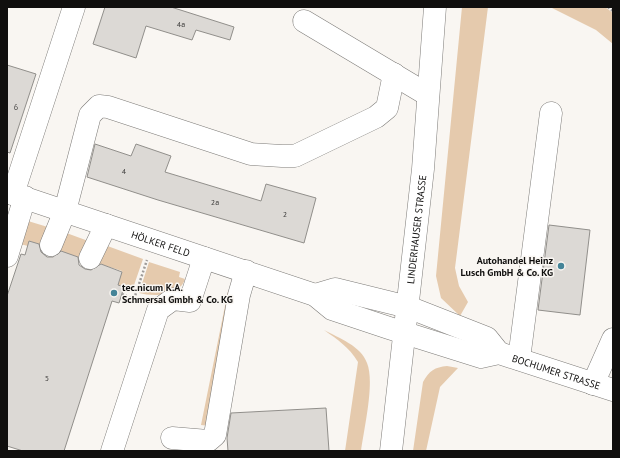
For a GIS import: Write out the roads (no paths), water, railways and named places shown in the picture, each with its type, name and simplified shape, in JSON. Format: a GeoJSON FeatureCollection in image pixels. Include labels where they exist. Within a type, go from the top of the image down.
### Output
{"type":"FeatureCollection","features":[{"type":"Feature","properties":{"kind":"street"},"geometry":{"type":"LineString","coordinates":[[7,256],[15,194],[74,7]]}},
{"type":"Feature","properties":{"kind":"street","name":"LINDERHAUSER STRASSE"},"geometry":{"type":"LineString","coordinates":[[391,451],[422,169],[434,7]]}},
{"type":"Feature","properties":{"kind":"street"},"geometry":{"type":"LineString","coordinates":[[304,21],[428,95]]}},
{"type":"Feature","properties":{"kind":"street"},"geometry":{"type":"LineString","coordinates":[[51,245],[65,210],[90,115],[99,106],[108,107],[251,154],[295,156],[376,117],[387,108],[394,74]]}},
{"type":"Feature","properties":{"kind":"street"},"geometry":{"type":"LineString","coordinates":[[519,359],[551,113]]}},
{"type":"Feature","properties":{"kind":"street","name":"HÖLKER FELD"},"geometry":{"type":"LineString","coordinates":[[15,194],[315,294],[332,309],[405,333]]}},
{"type":"Feature","properties":{"kind":"street"},"geometry":{"type":"LineString","coordinates":[[90,258],[106,225]]}},
{"type":"Feature","properties":{"kind":"street"},"geometry":{"type":"LineString","coordinates":[[112,451],[158,310],[173,299],[190,301],[204,258]]}},
{"type":"Feature","properties":{"kind":"street"},"geometry":{"type":"LineString","coordinates":[[172,438],[208,441],[215,435],[239,295],[246,271]]}},
{"type":"Feature","properties":{"kind":"street"},"geometry":{"type":"LineString","coordinates":[[315,294],[335,289],[408,307]]}},
{"type":"Feature","properties":{"kind":"street","name":"BOCHUMER STRASSE"},"geometry":{"type":"LineString","coordinates":[[408,307],[487,338],[499,353]]}},
{"type":"Feature","properties":{"kind":"street","name":"BOCHUMER STRASSE"},"geometry":{"type":"LineString","coordinates":[[405,333],[480,357],[499,353],[603,387]]}},
{"type":"Feature","properties":{"kind":"street"},"geometry":{"type":"LineString","coordinates":[[603,387],[612,341]]}},
{"type":"Feature","properties":{"kind":"place","name":"Autohandel Heinz Lusch GmbH & Co. KG"},"geometry":{"type":"Point","coordinates":[561,266]}},
{"type":"Feature","properties":{"kind":"place","name":"tec.nicum K.A. Schmersal Gmbh & Co. KG"},"geometry":{"type":"Point","coordinates":[114,293]}}]}
